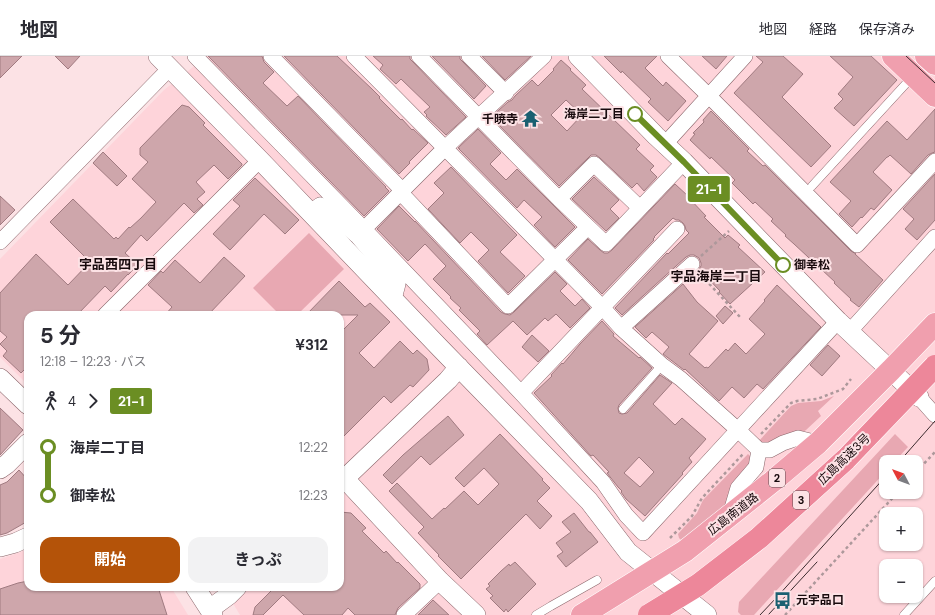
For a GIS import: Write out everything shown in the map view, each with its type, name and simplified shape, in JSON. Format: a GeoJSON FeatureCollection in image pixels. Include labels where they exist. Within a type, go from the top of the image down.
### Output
{"type":"FeatureCollection","features":[{"type":"Feature","properties":{"kind":"highway"},"geometry":{"type":"LineString","coordinates":[[893,56],[924,65],[935,96]]}},
{"type":"Feature","properties":{"kind":"highway","name":"広島南道路"},"geometry":{"type":"LineString","coordinates":[[582,615],[685,551],[773,482],[818,443],[935,324]]}},
{"type":"Feature","properties":{"kind":"highway","name":"広島高速3号"},"geometry":{"type":"LineString","coordinates":[[649,615],[698,584],[758,538],[846,460],[935,366]]}},
{"type":"Feature","properties":{"kind":"highway"},"geometry":{"type":"LineString","coordinates":[[663,615],[719,580],[766,545],[840,478],[895,420],[919,398],[935,379]]}},
{"type":"Feature","properties":{"kind":"street"},"geometry":{"type":"LineString","coordinates":[[271,56],[402,192],[508,306],[588,227]]}},
{"type":"Feature","properties":{"kind":"street"},"geometry":{"type":"LineString","coordinates":[[354,56],[621,328],[662,365],[681,379],[759,450],[770,450],[783,443],[798,438],[818,443]]}},
{"type":"Feature","properties":{"kind":"street"},"geometry":{"type":"LineString","coordinates":[[419,56],[606,244],[684,162]]}},
{"type":"Feature","properties":{"kind":"street"},"geometry":{"type":"LineString","coordinates":[[469,56],[506,93]]}},
{"type":"Feature","properties":{"kind":"street"},"geometry":{"type":"LineString","coordinates":[[360,233],[445,148],[506,93],[544,56]]}},
{"type":"Feature","properties":{"kind":"street"},"geometry":{"type":"LineString","coordinates":[[578,56],[844,326],[891,370],[935,415]]}},
{"type":"Feature","properties":{"kind":"street"},"geometry":{"type":"LineString","coordinates":[[668,56],[857,245],[935,161]]}},
{"type":"Feature","properties":{"kind":"street"},"geometry":{"type":"LineString","coordinates":[[665,144],[745,56]]}},
{"type":"Feature","properties":{"kind":"street"},"geometry":{"type":"LineString","coordinates":[[197,57],[360,233],[520,393],[603,482],[626,515],[643,533],[738,430],[935,237]]}},
{"type":"Feature","properties":{"kind":"street"},"geometry":{"type":"LineString","coordinates":[[0,242],[164,62],[589,500],[628,552],[707,615]]}},
{"type":"Feature","properties":{"kind":"street"},"geometry":{"type":"LineString","coordinates":[[109,311],[260,160]]}},
{"type":"Feature","properties":{"kind":"street"},"geometry":{"type":"LineString","coordinates":[[559,198],[594,164],[640,208]]}},
{"type":"Feature","properties":{"kind":"street"},"geometry":{"type":"LineString","coordinates":[[310,212],[320,205],[360,233],[398,284],[394,299]]}},
{"type":"Feature","properties":{"kind":"street"},"geometry":{"type":"LineString","coordinates":[[520,393],[677,229]]}},
{"type":"Feature","properties":{"kind":"street"},"geometry":{"type":"LineString","coordinates":[[621,328],[692,264]]}},
{"type":"Feature","properties":{"kind":"street"},"geometry":{"type":"LineString","coordinates":[[344,479],[448,380],[459,367]]}},
{"type":"Feature","properties":{"kind":"street"},"geometry":{"type":"LineString","coordinates":[[0,378],[24,397]]}},
{"type":"Feature","properties":{"kind":"street"},"geometry":{"type":"LineString","coordinates":[[0,469],[24,447]]}},
{"type":"Feature","properties":{"kind":"street"},"geometry":{"type":"LineString","coordinates":[[730,516],[738,488],[756,467],[759,450]]}},
{"type":"Feature","properties":{"kind":"street"},"geometry":{"type":"LineString","coordinates":[[344,483],[440,581],[476,615]]}},
{"type":"Feature","properties":{"kind":"street"},"geometry":{"type":"LineString","coordinates":[[0,547],[24,539]]}},
{"type":"Feature","properties":{"kind":"street"},"geometry":{"type":"LineString","coordinates":[[404,615],[440,581]]}},
{"type":"Feature","properties":{"kind":"street"},"geometry":{"type":"LineString","coordinates":[[198,591],[212,612],[233,591]]}},
{"type":"Feature","properties":{"kind":"lane"},"geometry":{"type":"LineString","coordinates":[[812,186],[924,65]]}},
{"type":"Feature","properties":{"kind":"lane"},"geometry":{"type":"LineString","coordinates":[[623,409],[662,365]]}},
{"type":"Feature","properties":{"kind":"lane"},"geometry":{"type":"LineString","coordinates":[[536,615],[597,580]]}},
{"type":"Feature","properties":{"kind":"lane"},"geometry":{"type":"LineString","coordinates":[[904,615],[935,582]]}},
{"type":"Feature","properties":{"kind":"path"},"geometry":{"type":"LineString","coordinates":[[731,230],[692,264],[740,317]]}},
{"type":"Feature","properties":{"kind":"path"},"geometry":{"type":"LineString","coordinates":[[923,465],[935,452]]}},
{"type":"Feature","properties":{"kind":"path"},"geometry":{"type":"LineString","coordinates":[[785,615],[892,499]]}},
{"type":"Feature","properties":{"kind":"shaded area"},"geometry":{"type":"Polygon","coordinates":[[[207,56],[935,56],[935,615],[240,615],[225,591],[344,591],[344,311],[24,311],[24,381],[0,357],[0,259],[164,90],[207,56]]]}},
{"type":"Feature","properties":{"kind":"shaded area"},"geometry":{"type":"Polygon","coordinates":[[[309,233],[344,269],[301,311],[276,311],[253,288],[309,233]]]}},
{"type":"Feature","properties":{"kind":"shaded area"},"geometry":{"type":"Polygon","coordinates":[[[834,396],[818,411],[821,416],[800,434],[771,446],[757,443],[791,406],[798,403],[821,401],[834,396]]]}},
{"type":"Feature","properties":{"kind":"shaded area"},"geometry":{"type":"Polygon","coordinates":[[[895,434],[908,447],[901,455],[879,455],[879,479],[754,615],[741,615],[738,612],[739,602],[895,434]]]}},
{"type":"Feature","properties":{"kind":"shaded area"},"geometry":{"type":"Polygon","coordinates":[[[748,454],[750,456],[750,464],[737,481],[721,513],[683,542],[679,538],[678,534],[697,513],[703,500],[748,454]]]}},
{"type":"Feature","properties":{"kind":"shaded area"},"geometry":{"type":"Polygon","coordinates":[[[24,551],[24,591],[173,591],[188,615],[0,615],[0,559],[24,551]]]}},
{"type":"Feature","properties":{"kind":"building"},"geometry":{"type":"Polygon","coordinates":[[[0,56],[22,56],[0,78],[0,56]]]}},
{"type":"Feature","properties":{"kind":"building"},"geometry":{"type":"Polygon","coordinates":[[[55,56],[80,56],[68,69],[55,56]]]}},
{"type":"Feature","properties":{"kind":"building"},"geometry":{"type":"Polygon","coordinates":[[[208,56],[262,56],[264,62],[274,72],[263,83],[287,106],[298,96],[389,191],[364,216],[208,56]]]}},
{"type":"Feature","properties":{"kind":"building"},"geometry":{"type":"Polygon","coordinates":[[[284,56],[337,56],[380,97],[379,98],[401,120],[402,119],[412,130],[413,129],[428,143],[399,174],[284,56]]]}},
{"type":"Feature","properties":{"kind":"building"},"geometry":{"type":"Polygon","coordinates":[[[373,56],[410,56],[410,59],[466,117],[446,135],[426,116],[427,115],[424,112],[430,107],[401,79],[396,84],[380,69],[383,65],[373,56]]]}},
{"type":"Feature","properties":{"kind":"building"},"geometry":{"type":"Polygon","coordinates":[[[432,56],[460,56],[460,59],[486,86],[474,99],[432,56]]]}},
{"type":"Feature","properties":{"kind":"building"},"geometry":{"type":"Polygon","coordinates":[[[482,56],[531,56],[505,80],[482,56]]]}},
{"type":"Feature","properties":{"kind":"building"},"geometry":{"type":"Polygon","coordinates":[[[604,56],[657,56],[645,68],[663,86],[666,82],[686,101],[668,121],[648,102],[651,99],[604,56]]]}},
{"type":"Feature","properties":{"kind":"building"},"geometry":{"type":"Polygon","coordinates":[[[702,56],[727,56],[716,69],[702,56]]]}},
{"type":"Feature","properties":{"kind":"building"},"geometry":{"type":"Polygon","coordinates":[[[756,56],[783,56],[803,74],[782,97],[831,146],[811,167],[734,93],[763,62],[756,56]]]}},
{"type":"Feature","properties":{"kind":"building"},"geometry":{"type":"Polygon","coordinates":[[[830,56],[871,56],[897,80],[854,126],[834,108],[843,99],[838,94],[853,77],[830,56]]]}},
{"type":"Feature","properties":{"kind":"building"},"geometry":{"type":"Polygon","coordinates":[[[561,60],[586,85],[582,89],[640,145],[636,149],[654,166],[650,170],[657,177],[644,191],[637,183],[632,188],[596,155],[591,155],[559,186],[491,117],[512,100],[532,80],[538,86],[554,70],[553,69],[561,60]],[[566,100],[551,115],[567,131],[582,115],[566,100]]]}},
{"type":"Feature","properties":{"kind":"building"},"geometry":{"type":"Polygon","coordinates":[[[182,105],[189,107],[205,123],[203,125],[242,165],[228,179],[214,165],[196,182],[205,192],[197,199],[203,205],[194,213],[184,203],[147,241],[141,235],[125,253],[138,265],[111,292],[105,286],[81,311],[24,311],[24,370],[21,373],[3,356],[7,351],[0,344],[7,337],[0,331],[0,293],[36,254],[68,285],[90,262],[50,222],[73,199],[114,239],[116,237],[118,239],[129,227],[130,228],[141,218],[156,202],[132,179],[148,162],[140,155],[140,148],[182,105]]]}},
{"type":"Feature","properties":{"kind":"building"},"geometry":{"type":"Polygon","coordinates":[[[935,109],[935,152],[928,155],[911,174],[890,155],[887,157],[873,172],[892,190],[874,210],[871,208],[852,227],[839,214],[851,201],[830,182],[887,121],[907,140],[935,109]]]}},
{"type":"Feature","properties":{"kind":"building"},"geometry":{"type":"Polygon","coordinates":[[[711,111],[749,149],[747,151],[763,166],[765,165],[851,251],[883,280],[859,307],[850,300],[851,299],[834,283],[835,282],[785,236],[786,235],[771,221],[773,219],[755,202],[753,204],[732,183],[735,180],[711,157],[710,159],[690,140],[695,134],[693,133],[704,122],[703,120],[711,111]]]}},
{"type":"Feature","properties":{"kind":"building"},"geometry":{"type":"Polygon","coordinates":[[[478,129],[501,153],[490,164],[506,180],[517,169],[575,227],[555,247],[534,225],[542,217],[524,200],[517,208],[458,148],[478,129]]]}},
{"type":"Feature","properties":{"kind":"building"},"geometry":{"type":"Polygon","coordinates":[[[103,152],[127,176],[117,186],[93,163],[103,152]]]}},
{"type":"Feature","properties":{"kind":"building"},"geometry":{"type":"Polygon","coordinates":[[[451,167],[517,235],[500,252],[525,276],[508,293],[478,261],[489,250],[471,232],[460,243],[428,209],[444,193],[434,183],[451,167]]]}},
{"type":"Feature","properties":{"kind":"building"},"geometry":{"type":"Polygon","coordinates":[[[935,174],[935,220],[917,240],[905,229],[914,219],[903,209],[935,174]]]}},
{"type":"Feature","properties":{"kind":"building"},"geometry":{"type":"Polygon","coordinates":[[[594,177],[619,200],[610,209],[619,218],[606,231],[572,199],[594,177]]]}},
{"type":"Feature","properties":{"kind":"building"},"geometry":{"type":"Polygon","coordinates":[[[255,178],[299,220],[285,234],[264,214],[230,250],[213,234],[240,206],[233,200],[255,178]]]}},
{"type":"Feature","properties":{"kind":"building"},"geometry":{"type":"Polygon","coordinates":[[[675,184],[688,196],[706,216],[704,217],[725,238],[728,235],[740,245],[738,247],[765,272],[730,304],[699,269],[701,263],[699,258],[694,255],[690,255],[622,315],[615,308],[667,253],[668,254],[689,233],[683,223],[673,218],[602,294],[568,260],[588,239],[604,253],[608,253],[675,184]]]}},
{"type":"Feature","properties":{"kind":"building"},"geometry":{"type":"Polygon","coordinates":[[[0,196],[15,210],[0,225],[0,196]]]}},
{"type":"Feature","properties":{"kind":"building"},"geometry":{"type":"Polygon","coordinates":[[[399,206],[501,312],[510,315],[555,272],[567,284],[560,291],[575,306],[582,299],[590,308],[570,328],[556,314],[548,321],[545,318],[527,335],[513,321],[487,345],[477,334],[480,331],[459,310],[461,308],[433,279],[446,266],[425,244],[408,261],[377,229],[399,206]]]}},
{"type":"Feature","properties":{"kind":"building"},"geometry":{"type":"Polygon","coordinates":[[[224,257],[245,276],[212,311],[168,311],[172,307],[148,285],[161,271],[163,273],[175,260],[200,283],[224,257]]]}},
{"type":"Feature","properties":{"kind":"building"},"geometry":{"type":"Polygon","coordinates":[[[339,281],[365,307],[370,303],[390,322],[359,353],[374,368],[400,341],[413,354],[417,350],[427,359],[429,370],[413,387],[410,385],[391,403],[384,396],[344,436],[344,329],[358,315],[344,315],[344,311],[310,311],[339,281]]]}},
{"type":"Feature","properties":{"kind":"building"},"geometry":{"type":"Polygon","coordinates":[[[683,284],[697,302],[718,321],[689,354],[705,368],[708,368],[726,349],[728,351],[735,343],[746,354],[765,334],[749,319],[777,285],[821,327],[763,389],[757,384],[744,398],[732,387],[719,401],[685,369],[684,370],[663,354],[669,347],[652,332],[646,338],[635,327],[683,284]]]}},
{"type":"Feature","properties":{"kind":"building"},"geometry":{"type":"Polygon","coordinates":[[[725,306],[733,313],[723,324],[716,316],[725,306]]]}},
{"type":"Feature","properties":{"kind":"building"},"geometry":{"type":"Polygon","coordinates":[[[602,321],[614,334],[613,336],[652,368],[619,405],[619,413],[627,413],[660,375],[672,383],[653,404],[675,425],[682,418],[706,439],[689,458],[692,462],[682,473],[683,474],[645,516],[626,499],[621,492],[622,491],[607,473],[609,472],[593,455],[591,456],[534,393],[552,376],[551,375],[562,363],[563,364],[602,321]],[[639,457],[624,473],[640,487],[654,472],[639,457]]]}},
{"type":"Feature","properties":{"kind":"building"},"geometry":{"type":"Polygon","coordinates":[[[532,335],[549,351],[538,362],[522,347],[532,335]]]}},
{"type":"Feature","properties":{"kind":"building"},"geometry":{"type":"Polygon","coordinates":[[[828,345],[840,356],[822,376],[810,365],[828,345]]]}},
{"type":"Feature","properties":{"kind":"building"},"geometry":{"type":"Polygon","coordinates":[[[0,408],[23,430],[0,455],[0,408]]]}},
{"type":"Feature","properties":{"kind":"building"},"geometry":{"type":"Polygon","coordinates":[[[448,416],[464,435],[430,465],[421,456],[392,484],[383,475],[403,455],[448,416]]]}},
{"type":"Feature","properties":{"kind":"building"},"geometry":{"type":"Polygon","coordinates":[[[500,434],[550,488],[537,501],[552,516],[540,529],[526,514],[461,579],[418,533],[424,527],[389,491],[397,483],[432,519],[464,491],[478,505],[499,484],[484,468],[464,487],[455,478],[500,434]]]}},
{"type":"Feature","properties":{"kind":"building"},"geometry":{"type":"Polygon","coordinates":[[[19,470],[24,476],[24,523],[7,533],[0,535],[0,485],[7,482],[19,470]]]}},
{"type":"Feature","properties":{"kind":"building"},"geometry":{"type":"Polygon","coordinates":[[[344,512],[351,513],[366,528],[362,531],[384,553],[386,551],[420,584],[420,588],[398,608],[395,615],[355,615],[348,608],[342,615],[304,615],[283,595],[263,615],[253,615],[255,607],[271,591],[344,591],[344,512]]]}},
{"type":"Feature","properties":{"kind":"building"},"geometry":{"type":"Polygon","coordinates":[[[574,513],[598,542],[566,567],[557,556],[563,552],[556,543],[571,532],[562,522],[574,513]]]}},
{"type":"Feature","properties":{"kind":"building"},"geometry":{"type":"Polygon","coordinates":[[[515,562],[536,584],[508,612],[506,609],[504,612],[490,598],[493,596],[486,589],[490,586],[488,584],[501,571],[509,564],[510,566],[515,562]]]}},
{"type":"Feature","properties":{"kind":"building"},"geometry":{"type":"Polygon","coordinates":[[[24,582],[24,591],[159,591],[167,615],[0,615],[0,589],[24,582]]]}},
{"type":"Feature","properties":{"kind":"building"},"geometry":{"type":"Polygon","coordinates":[[[433,600],[449,615],[418,615],[433,600]]]}},
{"type":"Feature","properties":{"kind":"tram line"},"geometry":{"type":"LineString","coordinates":[[906,56],[935,83]]}},
{"type":"Feature","properties":{"kind":"tram line"},"geometry":{"type":"LineString","coordinates":[[905,455],[935,421]]}},
{"type":"Feature","properties":{"kind":"tram line"},"geometry":{"type":"LineString","coordinates":[[760,615],[879,484]]}},
{"type":"Feature","properties":{"kind":"tram line"},"geometry":{"type":"LineString","coordinates":[[769,614],[817,562]]}},
{"type":"Feature","properties":{"kind":"bus line","name":"21-1"},"geometry":{"type":"LineString","coordinates":[[635,114],[684,162],[783,265]]}},
{"type":"Feature","properties":{"kind":"place","name":"海岸二丁目"},"geometry":{"type":"Point","coordinates":[635,114]}},
{"type":"Feature","properties":{"kind":"place","name":"千暁寺"},"geometry":{"type":"Point","coordinates":[531,119]}},
{"type":"Feature","properties":{"kind":"place","name":"御幸松"},"geometry":{"type":"Point","coordinates":[783,265]}},
{"type":"Feature","properties":{"kind":"place","name":"元宇品口"},"geometry":{"type":"Point","coordinates":[783,600]}},
{"type":"Feature","properties":{"kind":"district","name":"宇品西四丁目"},"geometry":{"type":"Point","coordinates":[118,264]}},
{"type":"Feature","properties":{"kind":"district","name":"宇品海岸二丁目"},"geometry":{"type":"Point","coordinates":[716,276]}}]}
